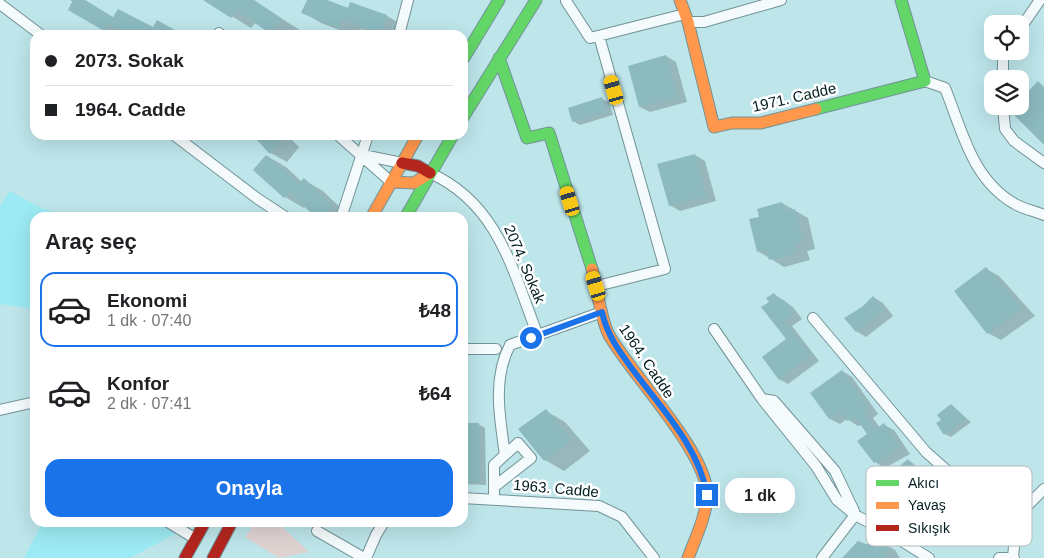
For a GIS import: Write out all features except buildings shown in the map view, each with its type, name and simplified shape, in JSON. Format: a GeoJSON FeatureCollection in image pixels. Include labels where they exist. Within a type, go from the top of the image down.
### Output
{"type":"FeatureCollection","features":[{"type":"Feature","properties":{"kind":"street"},"geometry":{"type":"LineString","coordinates":[[401,30],[408,0]]}},
{"type":"Feature","properties":{"kind":"street"},"geometry":{"type":"LineString","coordinates":[[468,51],[499,0]]}},
{"type":"Feature","properties":{"kind":"street"},"geometry":{"type":"LineString","coordinates":[[468,109],[536,0]]}},
{"type":"Feature","properties":{"kind":"street","name":"1971. Cadde"},"geometry":{"type":"LineString","coordinates":[[680,0],[714,127],[761,123],[926,81]]}},
{"type":"Feature","properties":{"kind":"street"},"geometry":{"type":"LineString","coordinates":[[566,2],[590,38],[686,18],[704,22],[781,0]]}},
{"type":"Feature","properties":{"kind":"street"},"geometry":{"type":"LineString","coordinates":[[901,0],[926,81],[945,88],[979,171],[996,192],[1016,205],[1044,215]]}},
{"type":"Feature","properties":{"kind":"street"},"geometry":{"type":"LineString","coordinates":[[1029,16],[1040,0],[1044,3]]}},
{"type":"Feature","properties":{"kind":"street"},"geometry":{"type":"LineString","coordinates":[[0,4],[34,30]]}},
{"type":"Feature","properties":{"kind":"street"},"geometry":{"type":"LineString","coordinates":[[596,286],[665,269],[598,36]]}},
{"type":"Feature","properties":{"kind":"street","name":"1964. Cadde"},"geometry":{"type":"LineString","coordinates":[[499,58],[527,138],[549,132],[611,340],[687,444],[700,468],[707,495],[701,525],[688,558]]}},
{"type":"Feature","properties":{"kind":"street"},"geometry":{"type":"LineString","coordinates":[[1004,115],[1005,129],[1014,141],[1044,163]]}},
{"type":"Feature","properties":{"kind":"street"},"geometry":{"type":"LineString","coordinates":[[181,140],[279,212]]}},
{"type":"Feature","properties":{"kind":"street"},"geometry":{"type":"LineString","coordinates":[[344,140],[391,182],[414,183],[430,173]]}},
{"type":"Feature","properties":{"kind":"street"},"geometry":{"type":"LineString","coordinates":[[343,212],[366,140]]}},
{"type":"Feature","properties":{"kind":"street"},"geometry":{"type":"LineString","coordinates":[[375,212],[415,140]]}},
{"type":"Feature","properties":{"kind":"street"},"geometry":{"type":"LineString","coordinates":[[408,212],[450,140]]}},
{"type":"Feature","properties":{"kind":"street"},"geometry":{"type":"LineString","coordinates":[[362,155],[418,166],[430,173]]}},
{"type":"Feature","properties":{"kind":"street","name":"2074. Sokak"},"geometry":{"type":"LineString","coordinates":[[430,173],[461,191],[477,206],[495,230],[538,336]]}},
{"type":"Feature","properties":{"kind":"street"},"geometry":{"type":"LineString","coordinates":[[505,455],[499,394],[501,370],[510,345],[602,312]]}},
{"type":"Feature","properties":{"kind":"street"},"geometry":{"type":"LineString","coordinates":[[813,318],[926,452],[942,466]]}},
{"type":"Feature","properties":{"kind":"street"},"geometry":{"type":"LineString","coordinates":[[714,329],[762,399],[774,401],[835,470],[855,515],[866,521]]}},
{"type":"Feature","properties":{"kind":"street"},"geometry":{"type":"LineString","coordinates":[[468,349],[496,349]]}},
{"type":"Feature","properties":{"kind":"street"},"geometry":{"type":"LineString","coordinates":[[0,410],[30,403]]}},
{"type":"Feature","properties":{"kind":"street"},"geometry":{"type":"LineString","coordinates":[[494,487],[531,458],[518,443],[494,465],[494,487],[494,498]]}},
{"type":"Feature","properties":{"kind":"street"},"geometry":{"type":"LineString","coordinates":[[1032,501],[1044,488]]}},
{"type":"Feature","properties":{"kind":"street","name":"1963. Cadde"},"geometry":{"type":"LineString","coordinates":[[468,498],[578,503],[605,508],[622,517],[654,558]]}},
{"type":"Feature","properties":{"kind":"street"},"geometry":{"type":"LineString","coordinates":[[822,558],[855,515]]}},
{"type":"Feature","properties":{"kind":"street"},"geometry":{"type":"LineString","coordinates":[[176,527],[196,539]]}},
{"type":"Feature","properties":{"kind":"street"},"geometry":{"type":"LineString","coordinates":[[185,558],[202,527]]}},
{"type":"Feature","properties":{"kind":"street"},"geometry":{"type":"LineString","coordinates":[[213,558],[229,527]]}},
{"type":"Feature","properties":{"kind":"street"},"geometry":{"type":"LineString","coordinates":[[316,532],[365,558],[381,527]]}},
{"type":"Feature","properties":{"kind":"street"},"geometry":{"type":"LineString","coordinates":[[910,546],[929,558]]}},
{"type":"Feature","properties":{"kind":"street"},"geometry":{"type":"LineString","coordinates":[[999,558],[1013,558]]}},
{"type":"Feature","properties":{"kind":"shaded area"},"geometry":{"type":"Polygon","coordinates":[[[10,191],[43,209],[54,212],[30,212],[30,308],[0,304],[0,206],[10,191]]]}},
{"type":"Feature","properties":{"kind":"shaded area"},"geometry":{"type":"Polygon","coordinates":[[[40,527],[166,527],[177,533],[130,558],[24,558],[40,527]]]}},
{"type":"Feature","properties":{"kind":"shaded area"},"geometry":{"type":"Polygon","coordinates":[[[252,527],[282,527],[309,552],[279,558],[245,537],[252,527]]]}},
{"type":"Feature","properties":{"kind":"traffic: fast"},"geometry":{"type":"LineString","coordinates":[[468,51],[499,0]]}},
{"type":"Feature","properties":{"kind":"traffic: fast"},"geometry":{"type":"LineString","coordinates":[[468,109],[536,0]]}},
{"type":"Feature","properties":{"kind":"traffic: fast"},"geometry":{"type":"LineString","coordinates":[[816,109],[925,81],[901,0]]}},
{"type":"Feature","properties":{"kind":"traffic: fast"},"geometry":{"type":"LineString","coordinates":[[499,58],[527,138],[549,133],[592,269]]}},
{"type":"Feature","properties":{"kind":"traffic: fast"},"geometry":{"type":"LineString","coordinates":[[408,212],[450,140]]}},
{"type":"Feature","properties":{"kind":"traffic: slow"},"geometry":{"type":"LineString","coordinates":[[680,0],[688,22],[714,127],[732,123],[761,123],[816,109]]}},
{"type":"Feature","properties":{"kind":"traffic: slow"},"geometry":{"type":"LineString","coordinates":[[374,212],[415,140]]}},
{"type":"Feature","properties":{"kind":"traffic: slow"},"geometry":{"type":"LineString","coordinates":[[391,182],[414,183],[430,173]]}},
{"type":"Feature","properties":{"kind":"traffic: slow"},"geometry":{"type":"LineString","coordinates":[[592,269],[601,313],[609,335],[683,437],[696,459],[704,479],[707,496],[705,512],[688,558]]}},
{"type":"Feature","properties":{"kind":"traffic: jam"},"geometry":{"type":"LineString","coordinates":[[402,163],[418,166],[430,173]]}},
{"type":"Feature","properties":{"kind":"traffic: jam"},"geometry":{"type":"LineString","coordinates":[[185,558],[202,527]]}},
{"type":"Feature","properties":{"kind":"traffic: jam"},"geometry":{"type":"LineString","coordinates":[[213,558],[229,527]]}},
{"type":"Feature","properties":{"kind":"route"},"geometry":{"type":"LineString","coordinates":[[531,338],[602,312],[611,340],[687,444],[700,468],[705,481],[707,495]]}}]}
